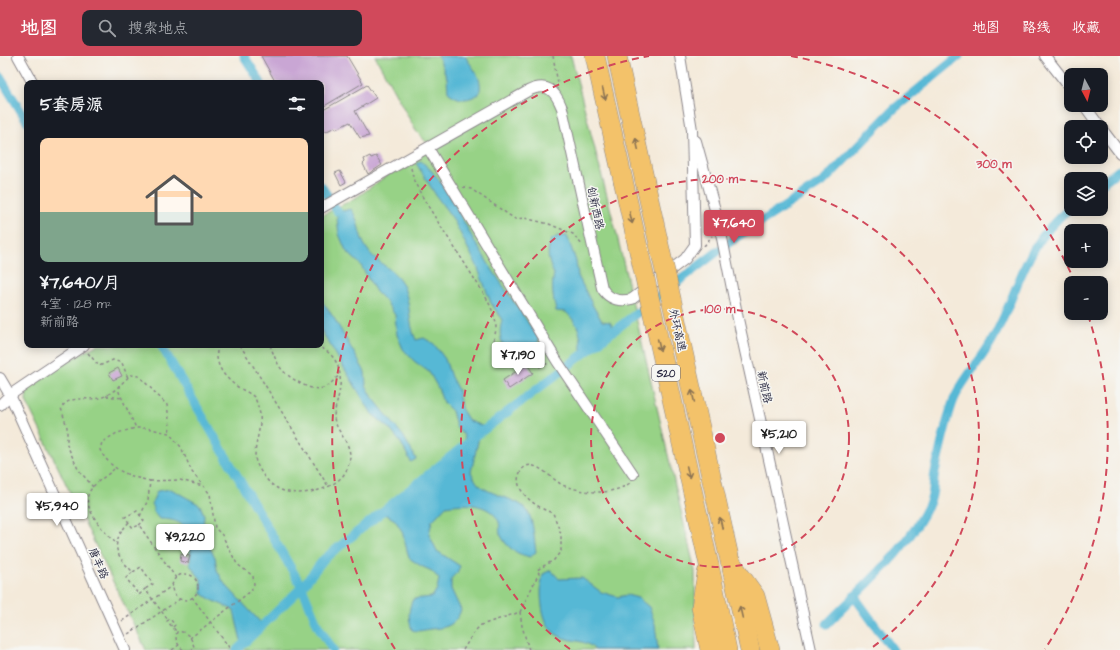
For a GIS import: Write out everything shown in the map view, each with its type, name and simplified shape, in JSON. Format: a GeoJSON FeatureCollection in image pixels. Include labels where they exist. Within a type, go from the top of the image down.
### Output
{"type":"FeatureCollection","features":[{"type":"Feature","properties":{"kind":"highway","name":"外环高速"},"geometry":{"type":"LineString","coordinates":[[595,56],[727,650]]}},
{"type":"Feature","properties":{"kind":"highway","name":"外环高速"},"geometry":{"type":"LineString","coordinates":[[617,56],[750,650]]}},
{"type":"Feature","properties":{"kind":"highway"},"geometry":{"type":"LineString","coordinates":[[730,561],[755,596],[770,650]]}},
{"type":"Feature","properties":{"kind":"highway"},"geometry":{"type":"LineString","coordinates":[[708,565],[701,607],[710,650]]}},
{"type":"Feature","properties":{"kind":"street"},"geometry":{"type":"LineString","coordinates":[[18,56],[31,80]]}},
{"type":"Feature","properties":{"kind":"street","name":"创新西路"},"geometry":{"type":"LineString","coordinates":[[560,102],[600,283],[605,294],[618,301],[632,299],[685,259],[695,246],[692,130],[680,56]]}},
{"type":"Feature","properties":{"kind":"street"},"geometry":{"type":"LineString","coordinates":[[1046,56],[1064,80]]}},
{"type":"Feature","properties":{"kind":"street"},"geometry":{"type":"LineString","coordinates":[[324,206],[535,88],[547,88],[553,91],[560,102]]}},
{"type":"Feature","properties":{"kind":"street"},"geometry":{"type":"LineString","coordinates":[[1089,112],[1096,120]]}},
{"type":"Feature","properties":{"kind":"street","name":"新前路"},"geometry":{"type":"LineString","coordinates":[[692,130],[720,228],[738,319],[811,650]]}},
{"type":"Feature","properties":{"kind":"street"},"geometry":{"type":"LineString","coordinates":[[1108,137],[1120,154]]}},
{"type":"Feature","properties":{"kind":"street"},"geometry":{"type":"LineString","coordinates":[[428,148],[556,360],[633,474]]}},
{"type":"Feature","properties":{"kind":"street"},"geometry":{"type":"LineString","coordinates":[[0,405],[10,394],[86,348]]}},
{"type":"Feature","properties":{"kind":"street","name":"唐丰路"},"geometry":{"type":"LineString","coordinates":[[0,378],[10,394],[125,650]]}},
{"type":"Feature","properties":{"kind":"path"},"geometry":{"type":"LineString","coordinates":[[553,56],[557,71],[560,102]]}},
{"type":"Feature","properties":{"kind":"path"},"geometry":{"type":"LineString","coordinates":[[407,160],[412,169],[414,181],[422,196],[478,284],[491,310],[495,319],[496,336],[493,341],[492,349],[498,355],[507,359],[515,362],[526,358],[539,367],[556,360]]}},
{"type":"Feature","properties":{"kind":"path"},"geometry":{"type":"LineString","coordinates":[[451,186],[471,189],[515,218],[524,218],[549,224],[573,234],[585,249]]}},
{"type":"Feature","properties":{"kind":"path"},"geometry":{"type":"LineString","coordinates":[[86,348],[98,366],[113,360],[122,363],[128,378]]}},
{"type":"Feature","properties":{"kind":"path"},"geometry":{"type":"LineString","coordinates":[[217,348],[216,356],[221,372],[226,378],[254,397],[260,411],[261,429],[255,460],[260,469],[271,484],[287,492],[312,493],[328,486],[343,476],[347,470],[351,454],[344,436],[335,421],[334,410],[340,389],[338,365],[328,350],[322,348]]}},
{"type":"Feature","properties":{"kind":"path"},"geometry":{"type":"LineString","coordinates":[[242,348],[328,486]]}},
{"type":"Feature","properties":{"kind":"path"},"geometry":{"type":"LineString","coordinates":[[271,348],[284,374],[308,388],[322,388],[329,385],[334,378],[340,375]]}},
{"type":"Feature","properties":{"kind":"path"},"geometry":{"type":"LineString","coordinates":[[106,396],[131,375],[139,376],[167,405],[170,426],[169,434]]}},
{"type":"Feature","properties":{"kind":"path"},"geometry":{"type":"LineString","coordinates":[[119,385],[122,398],[136,428]]}},
{"type":"Feature","properties":{"kind":"path"},"geometry":{"type":"LineString","coordinates":[[93,487],[78,469],[67,446],[67,427],[61,408],[71,399],[106,396],[122,398]]}},
{"type":"Feature","properties":{"kind":"path"},"geometry":{"type":"LineString","coordinates":[[190,638],[246,595],[254,584],[253,576],[237,564],[222,535],[215,528],[210,494],[204,486],[192,472],[181,447],[169,434],[152,429],[136,428],[117,433],[102,442],[100,450],[105,459],[114,469],[128,475],[150,481],[180,480],[204,486]]}},
{"type":"Feature","properties":{"kind":"path"},"geometry":{"type":"LineString","coordinates":[[463,650],[474,632],[482,625],[505,616],[513,616],[520,612],[534,586],[539,573],[537,570],[558,555],[561,551],[559,526],[553,513],[546,511],[532,502],[524,495],[518,486],[517,476],[522,468],[530,466],[541,468],[564,486],[604,493],[622,488],[632,479],[633,474]]}},
{"type":"Feature","properties":{"kind":"path"},"geometry":{"type":"LineString","coordinates":[[114,469],[93,487],[88,493],[87,501],[89,508],[109,538],[116,543]]}},
{"type":"Feature","properties":{"kind":"path"},"geometry":{"type":"LineString","coordinates":[[140,516],[148,500],[150,481]]}},
{"type":"Feature","properties":{"kind":"path"},"geometry":{"type":"LineString","coordinates":[[137,510],[144,521],[133,528],[129,522],[125,517],[137,510]]}},
{"type":"Feature","properties":{"kind":"path"},"geometry":{"type":"LineString","coordinates":[[129,522],[122,530],[116,543],[119,556],[133,572]]}},
{"type":"Feature","properties":{"kind":"path"},"geometry":{"type":"LineString","coordinates":[[139,524],[176,578]]}},
{"type":"Feature","properties":{"kind":"path"},"geometry":{"type":"LineString","coordinates":[[140,567],[153,584],[139,594],[126,578],[133,572],[140,567]]}},
{"type":"Feature","properties":{"kind":"path"},"geometry":{"type":"LineString","coordinates":[[180,599],[174,593],[173,585],[176,578],[184,574],[195,579],[198,587],[192,598]]}},
{"type":"Feature","properties":{"kind":"path"},"geometry":{"type":"LineString","coordinates":[[114,626],[173,585]]}},
{"type":"Feature","properties":{"kind":"path"},"geometry":{"type":"LineString","coordinates":[[145,589],[152,600],[163,612],[172,628],[173,627],[177,632]]}},
{"type":"Feature","properties":{"kind":"path"},"geometry":{"type":"LineString","coordinates":[[120,639],[163,612],[180,599],[192,598]]}},
{"type":"Feature","properties":{"kind":"path"},"geometry":{"type":"LineString","coordinates":[[192,598],[231,650]]}},
{"type":"Feature","properties":{"kind":"path"},"geometry":{"type":"LineString","coordinates":[[520,612],[522,626],[529,650]]}},
{"type":"Feature","properties":{"kind":"path"},"geometry":{"type":"LineString","coordinates":[[177,632],[185,632],[190,638],[194,647],[192,650]]}},
{"type":"Feature","properties":{"kind":"path"},"geometry":{"type":"LineString","coordinates":[[177,632],[175,636],[183,650]]}},
{"type":"Feature","properties":{"kind":"path"},"geometry":{"type":"LineString","coordinates":[[172,650],[179,645]]}},
{"type":"Feature","properties":{"kind":"green space"},"geometry":{"type":"Polygon","coordinates":[[[375,56],[571,56],[616,231],[695,571],[696,650],[146,650],[26,401],[27,390],[56,368],[92,348],[324,348],[324,214],[357,197],[429,145],[416,131],[375,56]]]}},
{"type":"Feature","properties":{"kind":"water"},"geometry":{"type":"Polygon","coordinates":[[[438,56],[465,56],[479,79],[479,94],[471,98],[463,99],[448,92],[447,78],[438,56]]]}},
{"type":"Feature","properties":{"kind":"water"},"geometry":{"type":"Polygon","coordinates":[[[421,161],[438,178],[445,188],[483,255],[539,339],[536,346],[530,350],[522,353],[514,352],[502,343],[500,333],[502,320],[491,303],[477,266],[453,219],[437,197],[416,163],[421,161]]]}},
{"type":"Feature","properties":{"kind":"water"},"geometry":{"type":"Polygon","coordinates":[[[351,209],[356,218],[364,244],[370,254],[393,272],[404,287],[408,302],[411,326],[416,340],[424,338],[434,344],[445,359],[451,377],[458,390],[461,408],[469,421],[487,428],[480,433],[471,472],[475,479],[479,485],[485,489],[513,501],[524,508],[530,516],[533,526],[536,552],[530,557],[520,554],[509,547],[500,534],[499,522],[495,515],[483,507],[468,504],[446,506],[432,521],[429,534],[437,551],[460,566],[457,573],[451,579],[451,589],[461,610],[453,623],[441,628],[419,631],[412,630],[409,614],[413,599],[432,597],[437,589],[439,579],[432,571],[409,558],[402,531],[395,520],[382,512],[467,444],[463,434],[456,426],[452,411],[443,402],[438,388],[429,372],[414,361],[403,349],[397,335],[395,315],[387,303],[376,292],[360,264],[346,251],[339,234],[337,218],[338,212],[351,209]]]}},
{"type":"Feature","properties":{"kind":"water"},"geometry":{"type":"Polygon","coordinates":[[[558,236],[567,236],[576,261],[578,276],[593,306],[602,321],[610,322],[615,331],[581,356],[581,342],[575,322],[566,312],[556,311],[554,302],[554,274],[550,265],[548,253],[551,240],[558,236]]]}},
{"type":"Feature","properties":{"kind":"water"},"geometry":{"type":"Polygon","coordinates":[[[324,304],[334,318],[365,372],[366,385],[373,398],[404,437],[416,459],[411,462],[401,443],[388,427],[372,414],[324,335],[324,304]]]}},
{"type":"Feature","properties":{"kind":"water"},"geometry":{"type":"Polygon","coordinates":[[[171,489],[200,505],[204,515],[203,528],[208,545],[215,557],[217,570],[224,583],[263,625],[242,645],[234,611],[209,599],[202,593],[201,579],[190,565],[191,546],[188,532],[184,526],[178,522],[159,519],[154,512],[152,506],[157,491],[171,489]]]}},
{"type":"Feature","properties":{"kind":"water"},"geometry":{"type":"Polygon","coordinates":[[[551,570],[559,579],[582,578],[601,592],[618,597],[627,595],[638,598],[649,607],[655,624],[658,650],[595,650],[592,646],[583,642],[559,636],[548,625],[542,608],[541,590],[543,574],[551,570]]]}},
{"type":"Feature","properties":{"kind":"building"},"geometry":{"type":"Polygon","coordinates":[[[261,56],[347,56],[363,83],[324,106],[324,80],[274,80],[261,56]]]}},
{"type":"Feature","properties":{"kind":"building"},"geometry":{"type":"Polygon","coordinates":[[[367,85],[376,98],[355,111],[369,136],[360,138],[350,122],[336,129],[335,127],[325,132],[324,107],[325,109],[367,85]]]}},
{"type":"Feature","properties":{"kind":"building"},"geometry":{"type":"Polygon","coordinates":[[[370,156],[371,158],[376,156],[382,165],[368,174],[363,164],[365,162],[364,159],[370,156]]]}},
{"type":"Feature","properties":{"kind":"building"},"geometry":{"type":"Polygon","coordinates":[[[340,171],[346,182],[341,185],[335,173],[340,171]]]}},
{"type":"Feature","properties":{"kind":"building"},"geometry":{"type":"Polygon","coordinates":[[[527,364],[533,373],[509,389],[503,380],[527,364]]]}},
{"type":"Feature","properties":{"kind":"building"},"geometry":{"type":"Polygon","coordinates":[[[118,368],[122,376],[113,380],[109,373],[118,368]]]}},
{"type":"Feature","properties":{"kind":"building"},"geometry":{"type":"Polygon","coordinates":[[[181,554],[190,556],[188,563],[180,561],[181,554]]]}},
{"type":"Feature","properties":{"kind":"waterway"},"geometry":{"type":"LineString","coordinates":[[244,56],[259,80]]}},
{"type":"Feature","properties":{"kind":"waterway"},"geometry":{"type":"LineString","coordinates":[[237,650],[302,587],[324,559],[476,436],[734,239],[824,181],[894,109],[959,56]]}},
{"type":"Feature","properties":{"kind":"waterway"},"geometry":{"type":"LineString","coordinates":[[0,77],[24,116]]}},
{"type":"Feature","properties":{"kind":"waterway"},"geometry":{"type":"LineString","coordinates":[[1108,179],[1119,170]]}},
{"type":"Feature","properties":{"kind":"waterway"},"geometry":{"type":"LineString","coordinates":[[324,191],[338,212]]}},
{"type":"Feature","properties":{"kind":"waterway"},"geometry":{"type":"LineString","coordinates":[[827,624],[884,567],[910,536],[921,520],[931,499],[935,472],[949,413],[956,396],[966,378],[985,352],[995,335],[1033,252],[1042,237],[1064,214]]}},
{"type":"Feature","properties":{"kind":"waterway"},"geometry":{"type":"LineString","coordinates":[[163,348],[302,587],[318,626],[333,650]]}},
{"type":"Feature","properties":{"kind":"waterway"},"geometry":{"type":"LineString","coordinates":[[854,596],[893,650]]}}]}
